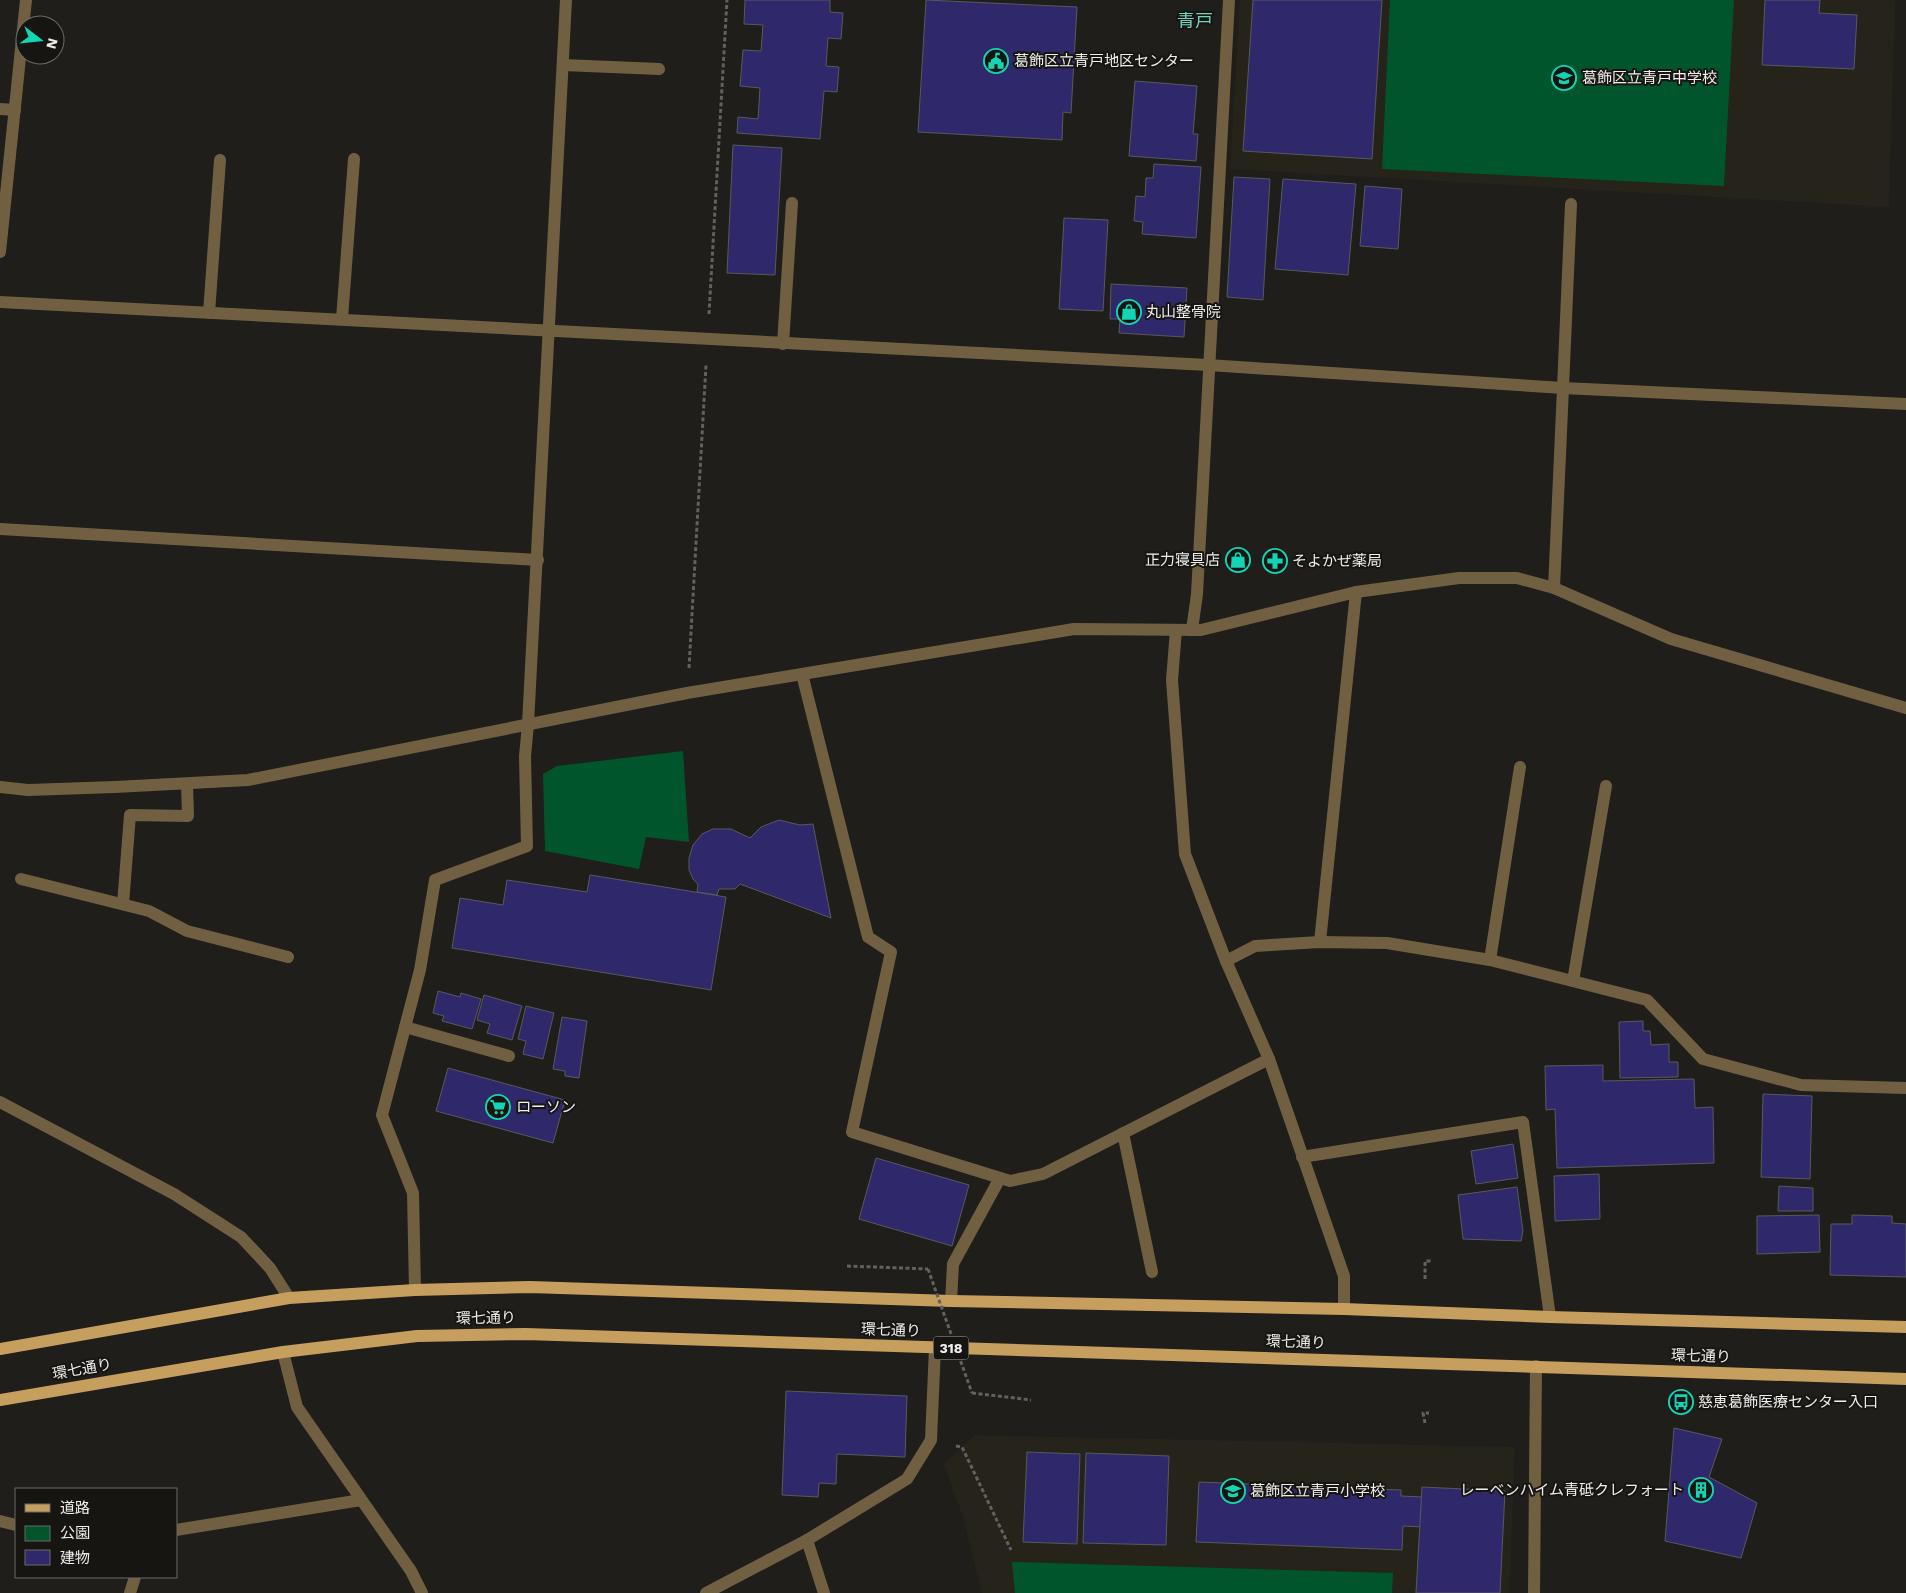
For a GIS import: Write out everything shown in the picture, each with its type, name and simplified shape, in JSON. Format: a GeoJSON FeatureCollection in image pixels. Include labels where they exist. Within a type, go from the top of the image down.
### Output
{"type":"FeatureCollection","features":[{"type":"Feature","properties":{"kind":"main road","name":"環七通り"},"geometry":{"type":"LineString","coordinates":[[0,1349],[289,1298],[415,1290],[530,1287],[951,1301],[1344,1308],[1550,1317],[1906,1327]]}},
{"type":"Feature","properties":{"kind":"main road","name":"環七通り"},"geometry":{"type":"LineString","coordinates":[[0,1400],[283,1352],[417,1336],[526,1334],[1906,1379]]}},
{"type":"Feature","properties":{"kind":"street"},"geometry":{"type":"LineString","coordinates":[[0,252],[26,0]]}},
{"type":"Feature","properties":{"kind":"street"},"geometry":{"type":"LineString","coordinates":[[415,1290],[413,1193],[382,1115],[420,970],[435,880],[527,846],[525,756],[538,560],[566,0]]}},
{"type":"Feature","properties":{"kind":"street"},"geometry":{"type":"LineString","coordinates":[[1192,630],[1197,594],[1229,0]]}},
{"type":"Feature","properties":{"kind":"street"},"geometry":{"type":"LineString","coordinates":[[563,65],[659,69]]}},
{"type":"Feature","properties":{"kind":"street"},"geometry":{"type":"LineString","coordinates":[[0,109],[15,110]]}},
{"type":"Feature","properties":{"kind":"street"},"geometry":{"type":"LineString","coordinates":[[342,319],[354,159]]}},
{"type":"Feature","properties":{"kind":"street"},"geometry":{"type":"LineString","coordinates":[[209,314],[220,160]]}},
{"type":"Feature","properties":{"kind":"street"},"geometry":{"type":"LineString","coordinates":[[783,344],[792,203]]}},
{"type":"Feature","properties":{"kind":"street"},"geometry":{"type":"LineString","coordinates":[[1554,588],[1571,204]]}},
{"type":"Feature","properties":{"kind":"street"},"geometry":{"type":"LineString","coordinates":[[0,302],[1208,365],[1563,388],[1906,404]]}},
{"type":"Feature","properties":{"kind":"street"},"geometry":{"type":"LineString","coordinates":[[0,529],[538,560]]}},
{"type":"Feature","properties":{"kind":"street"},"geometry":{"type":"LineString","coordinates":[[0,787],[28,790],[248,780],[528,724],[802,674],[1074,629],[1201,630],[1356,592],[1459,578],[1518,578],[1554,588],[1670,639],[1905,705]]}},
{"type":"Feature","properties":{"kind":"street"},"geometry":{"type":"LineString","coordinates":[[1320,942],[1356,592]]}},
{"type":"Feature","properties":{"kind":"street"},"geometry":{"type":"LineString","coordinates":[[1176,630],[1172,680],[1185,854],[1226,961],[1269,1060],[1344,1276],[1344,1308]]}},
{"type":"Feature","properties":{"kind":"street"},"geometry":{"type":"LineString","coordinates":[[802,674],[868,937],[891,952],[852,1132],[1010,1180],[1043,1174],[1269,1060]]}},
{"type":"Feature","properties":{"kind":"street"},"geometry":{"type":"LineString","coordinates":[[1490,960],[1520,767]]}},
{"type":"Feature","properties":{"kind":"street"},"geometry":{"type":"LineString","coordinates":[[123,904],[130,815],[188,816],[187,784]]}},
{"type":"Feature","properties":{"kind":"street"},"geometry":{"type":"LineString","coordinates":[[1573,981],[1606,786]]}},
{"type":"Feature","properties":{"kind":"street"},"geometry":{"type":"LineString","coordinates":[[21,879],[149,911],[187,931],[288,957]]}},
{"type":"Feature","properties":{"kind":"street"},"geometry":{"type":"LineString","coordinates":[[1226,961],[1255,946],[1320,942],[1386,943],[1490,960],[1647,1000],[1704,1059],[1801,1085],[1906,1088]]}},
{"type":"Feature","properties":{"kind":"street"},"geometry":{"type":"LineString","coordinates":[[405,1027],[509,1056]]}},
{"type":"Feature","properties":{"kind":"street"},"geometry":{"type":"LineString","coordinates":[[0,1102],[174,1194],[241,1237],[270,1268],[289,1298]]}},
{"type":"Feature","properties":{"kind":"street"},"geometry":{"type":"LineString","coordinates":[[1302,1157],[1523,1122],[1550,1317]]}},
{"type":"Feature","properties":{"kind":"street"},"geometry":{"type":"LineString","coordinates":[[1123,1133],[1152,1272]]}},
{"type":"Feature","properties":{"kind":"street"},"geometry":{"type":"LineString","coordinates":[[951,1301],[954,1264],[1000,1178]]}},
{"type":"Feature","properties":{"kind":"street"},"geometry":{"type":"LineString","coordinates":[[706,1593],[807,1540],[907,1479],[931,1440],[935,1347]]}},
{"type":"Feature","properties":{"kind":"street"},"geometry":{"type":"LineString","coordinates":[[283,1352],[297,1407],[411,1571],[422,1593]]}},
{"type":"Feature","properties":{"kind":"street"},"geometry":{"type":"LineString","coordinates":[[1534,1593],[1536,1366]]}},
{"type":"Feature","properties":{"kind":"street"},"geometry":{"type":"LineString","coordinates":[[178,1530],[361,1500]]}},
{"type":"Feature","properties":{"kind":"street"},"geometry":{"type":"LineString","coordinates":[[0,1521],[15,1525]]}},
{"type":"Feature","properties":{"kind":"street"},"geometry":{"type":"LineString","coordinates":[[807,1540],[824,1593]]}},
{"type":"Feature","properties":{"kind":"street"},"geometry":{"type":"LineString","coordinates":[[130,1593],[136,1578]]}},
{"type":"Feature","properties":{"kind":"path"},"geometry":{"type":"LineString","coordinates":[[1425,1279],[1425,1260],[1432,1261]]}},
{"type":"Feature","properties":{"kind":"path"},"geometry":{"type":"LineString","coordinates":[[847,1266],[928,1269],[972,1392],[1031,1400]]}},
{"type":"Feature","properties":{"kind":"path"},"geometry":{"type":"LineString","coordinates":[[1424,1423],[1423,1412],[1429,1413]]}},
{"type":"Feature","properties":{"kind":"path"},"geometry":{"type":"LineString","coordinates":[[931,1440],[962,1447],[1011,1550]]}},
{"type":"Feature","properties":{"kind":"shaded area","name":"葛飾区立青戸中学校"},"geometry":{"type":"Polygon","coordinates":[[[1240,0],[1895,0],[1889,207],[1230,169],[1240,0]]]}},
{"type":"Feature","properties":{"kind":"shaded area","name":"葛飾区立青戸小学校"},"geometry":{"type":"Polygon","coordinates":[[[975,1435],[1515,1447],[1509,1593],[982,1593],[963,1517],[944,1464],[975,1435]]]}},
{"type":"Feature","properties":{"kind":"green space"},"geometry":{"type":"Polygon","coordinates":[[[1390,0],[1734,0],[1724,186],[1382,169],[1390,0]]]}},
{"type":"Feature","properties":{"kind":"green space"},"geometry":{"type":"Polygon","coordinates":[[[683,751],[689,842],[646,837],[639,869],[545,851],[543,774],[557,766],[683,751]]]}},
{"type":"Feature","properties":{"kind":"green space"},"geometry":{"type":"Polygon","coordinates":[[[1012,1562],[1393,1573],[1392,1593],[1015,1593],[1012,1562]]]}},
{"type":"Feature","properties":{"kind":"building"},"geometry":{"type":"Polygon","coordinates":[[[745,0],[830,0],[830,12],[843,13],[841,39],[828,38],[826,66],[839,67],[837,92],[824,91],[820,139],[737,133],[738,117],[758,119],[760,88],[740,86],[743,50],[761,51],[763,25],[744,24],[745,0]]]}},
{"type":"Feature","properties":{"kind":"building"},"geometry":{"type":"Polygon","coordinates":[[[926,0],[1077,7],[1071,113],[1063,112],[1062,140],[918,132],[926,0]]]}},
{"type":"Feature","properties":{"kind":"building"},"geometry":{"type":"Polygon","coordinates":[[[1253,0],[1382,0],[1372,159],[1243,151],[1253,0]]]}},
{"type":"Feature","properties":{"kind":"building"},"geometry":{"type":"Polygon","coordinates":[[[1765,0],[1820,0],[1819,13],[1857,15],[1854,69],[1762,65],[1765,0]]]}},
{"type":"Feature","properties":{"kind":"building"},"geometry":{"type":"Polygon","coordinates":[[[1135,81],[1197,86],[1193,134],[1198,134],[1196,161],[1129,156],[1135,81]]]}},
{"type":"Feature","properties":{"kind":"building"},"geometry":{"type":"Polygon","coordinates":[[[733,145],[782,148],[775,275],[727,273],[733,145]]]}},
{"type":"Feature","properties":{"kind":"building"},"geometry":{"type":"Polygon","coordinates":[[[1154,164],[1201,167],[1196,238],[1142,234],[1143,222],[1134,221],[1136,196],[1145,197],[1146,178],[1153,178],[1154,164]]]}},
{"type":"Feature","properties":{"kind":"building"},"geometry":{"type":"Polygon","coordinates":[[[1234,177],[1270,179],[1263,300],[1227,297],[1234,177]]]}},
{"type":"Feature","properties":{"kind":"building"},"geometry":{"type":"Polygon","coordinates":[[[1283,179],[1356,184],[1348,275],[1275,269],[1283,179]]]}},
{"type":"Feature","properties":{"kind":"building"},"geometry":{"type":"Polygon","coordinates":[[[1365,186],[1402,189],[1398,249],[1360,246],[1365,186]]]}},
{"type":"Feature","properties":{"kind":"building"},"geometry":{"type":"Polygon","coordinates":[[[1064,218],[1108,220],[1103,311],[1059,309],[1064,218]]]}},
{"type":"Feature","properties":{"kind":"building"},"geometry":{"type":"Polygon","coordinates":[[[1111,284],[1187,288],[1184,337],[1119,333],[1120,319],[1110,319],[1111,284]]]}},
{"type":"Feature","properties":{"kind":"building"},"geometry":{"type":"Polygon","coordinates":[[[779,820],[800,825],[813,824],[831,918],[740,884],[735,889],[719,889],[717,895],[697,892],[698,884],[693,879],[689,870],[689,858],[693,845],[702,834],[713,829],[731,829],[750,838],[761,827],[779,820]]]}},
{"type":"Feature","properties":{"kind":"building"},"geometry":{"type":"Polygon","coordinates":[[[590,875],[726,897],[711,990],[452,948],[460,898],[503,905],[507,880],[587,892],[590,875]]]}},
{"type":"Feature","properties":{"kind":"building"},"geometry":{"type":"Polygon","coordinates":[[[438,991],[460,997],[461,993],[481,999],[472,1029],[442,1021],[444,1016],[433,1013],[438,991]]]}},
{"type":"Feature","properties":{"kind":"building"},"geometry":{"type":"Polygon","coordinates":[[[484,995],[522,1006],[512,1040],[487,1033],[490,1024],[477,1020],[484,995]]]}},
{"type":"Feature","properties":{"kind":"building"},"geometry":{"type":"Polygon","coordinates":[[[526,1006],[554,1013],[543,1059],[523,1054],[526,1041],[518,1039],[526,1006]]]}},
{"type":"Feature","properties":{"kind":"building"},"geometry":{"type":"Polygon","coordinates":[[[562,1017],[587,1021],[579,1078],[565,1076],[565,1071],[553,1069],[562,1017]]]}},
{"type":"Feature","properties":{"kind":"building"},"geometry":{"type":"Polygon","coordinates":[[[1643,1021],[1643,1031],[1650,1031],[1651,1045],[1669,1044],[1669,1062],[1678,1062],[1678,1077],[1620,1078],[1619,1022],[1643,1021]]]}},
{"type":"Feature","properties":{"kind":"building"},"geometry":{"type":"Polygon","coordinates":[[[1603,1065],[1603,1081],[1694,1079],[1695,1108],[1713,1107],[1714,1163],[1557,1168],[1555,1109],[1546,1110],[1545,1066],[1603,1065]]]}},
{"type":"Feature","properties":{"kind":"building"},"geometry":{"type":"Polygon","coordinates":[[[448,1068],[565,1100],[553,1143],[436,1111],[448,1068]]]}},
{"type":"Feature","properties":{"kind":"building"},"geometry":{"type":"Polygon","coordinates":[[[1763,1094],[1812,1096],[1810,1179],[1761,1177],[1763,1094]]]}},
{"type":"Feature","properties":{"kind":"building"},"geometry":{"type":"Polygon","coordinates":[[[1513,1144],[1518,1178],[1476,1184],[1471,1151],[1513,1144]]]}},
{"type":"Feature","properties":{"kind":"building"},"geometry":{"type":"Polygon","coordinates":[[[876,1158],[969,1185],[952,1246],[859,1219],[876,1158]]]}},
{"type":"Feature","properties":{"kind":"building"},"geometry":{"type":"Polygon","coordinates":[[[1599,1174],[1600,1219],[1555,1221],[1554,1176],[1599,1174]]]}},
{"type":"Feature","properties":{"kind":"building"},"geometry":{"type":"Polygon","coordinates":[[[1779,1186],[1813,1188],[1813,1211],[1778,1211],[1779,1186]]]}},
{"type":"Feature","properties":{"kind":"building"},"geometry":{"type":"Polygon","coordinates":[[[1517,1187],[1523,1231],[1521,1241],[1463,1239],[1458,1195],[1517,1187]]]}},
{"type":"Feature","properties":{"kind":"building"},"geometry":{"type":"Polygon","coordinates":[[[1819,1215],[1820,1252],[1757,1254],[1757,1216],[1819,1215]]]}},
{"type":"Feature","properties":{"kind":"building"},"geometry":{"type":"Polygon","coordinates":[[[1852,1215],[1892,1216],[1892,1223],[1906,1224],[1906,1277],[1830,1275],[1831,1224],[1852,1224],[1852,1215]]]}},
{"type":"Feature","properties":{"kind":"building"},"geometry":{"type":"Polygon","coordinates":[[[786,1391],[907,1396],[905,1457],[837,1454],[836,1484],[819,1483],[818,1497],[782,1495],[786,1391]]]}},
{"type":"Feature","properties":{"kind":"building","name":"レーベンハイム青砥クレフォート"},"geometry":{"type":"Polygon","coordinates":[[[1674,1428],[1722,1439],[1709,1477],[1757,1503],[1741,1558],[1665,1541],[1674,1428]]]}},
{"type":"Feature","properties":{"kind":"building"},"geometry":{"type":"Polygon","coordinates":[[[1027,1452],[1080,1454],[1077,1544],[1023,1542],[1027,1452]]]}},
{"type":"Feature","properties":{"kind":"building"},"geometry":{"type":"Polygon","coordinates":[[[1086,1453],[1169,1456],[1166,1545],[1083,1543],[1086,1453]]]}},
{"type":"Feature","properties":{"kind":"building"},"geometry":{"type":"Polygon","coordinates":[[[1199,1482],[1401,1490],[1401,1496],[1445,1498],[1444,1528],[1403,1526],[1402,1550],[1196,1542],[1199,1482]]]}},
{"type":"Feature","properties":{"kind":"building"},"geometry":{"type":"Polygon","coordinates":[[[1422,1487],[1505,1491],[1500,1593],[1416,1593],[1422,1487]]]}},
{"type":"Feature","properties":{"kind":"place","name":"葛飾区立青戸地区センター"},"geometry":{"type":"Point","coordinates":[996,61]}},
{"type":"Feature","properties":{"kind":"place","name":"葛飾区立青戸中学校"},"geometry":{"type":"Point","coordinates":[1564,78]}},
{"type":"Feature","properties":{"kind":"place","name":"丸山整骨院"},"geometry":{"type":"Point","coordinates":[1129,312]}},
{"type":"Feature","properties":{"kind":"place","name":"正力寝具店"},"geometry":{"type":"Point","coordinates":[1238,560]}},
{"type":"Feature","properties":{"kind":"place","name":"そよかぜ薬局"},"geometry":{"type":"Point","coordinates":[1275,561]}},
{"type":"Feature","properties":{"kind":"place","name":"ローソン"},"geometry":{"type":"Point","coordinates":[498,1107]}},
{"type":"Feature","properties":{"kind":"place","name":"慈恵葛飾医療センター入口"},"geometry":{"type":"Point","coordinates":[1681,1402]}},
{"type":"Feature","properties":{"kind":"place","name":"レーベンハイム青砥クレフォート"},"geometry":{"type":"Point","coordinates":[1701,1490]}},
{"type":"Feature","properties":{"kind":"place","name":"葛飾区立青戸小学校"},"geometry":{"type":"Point","coordinates":[1233,1491]}},
{"type":"Feature","properties":{"kind":"district","name":"青戸"},"geometry":{"type":"Point","coordinates":[1195,21]}}]}
